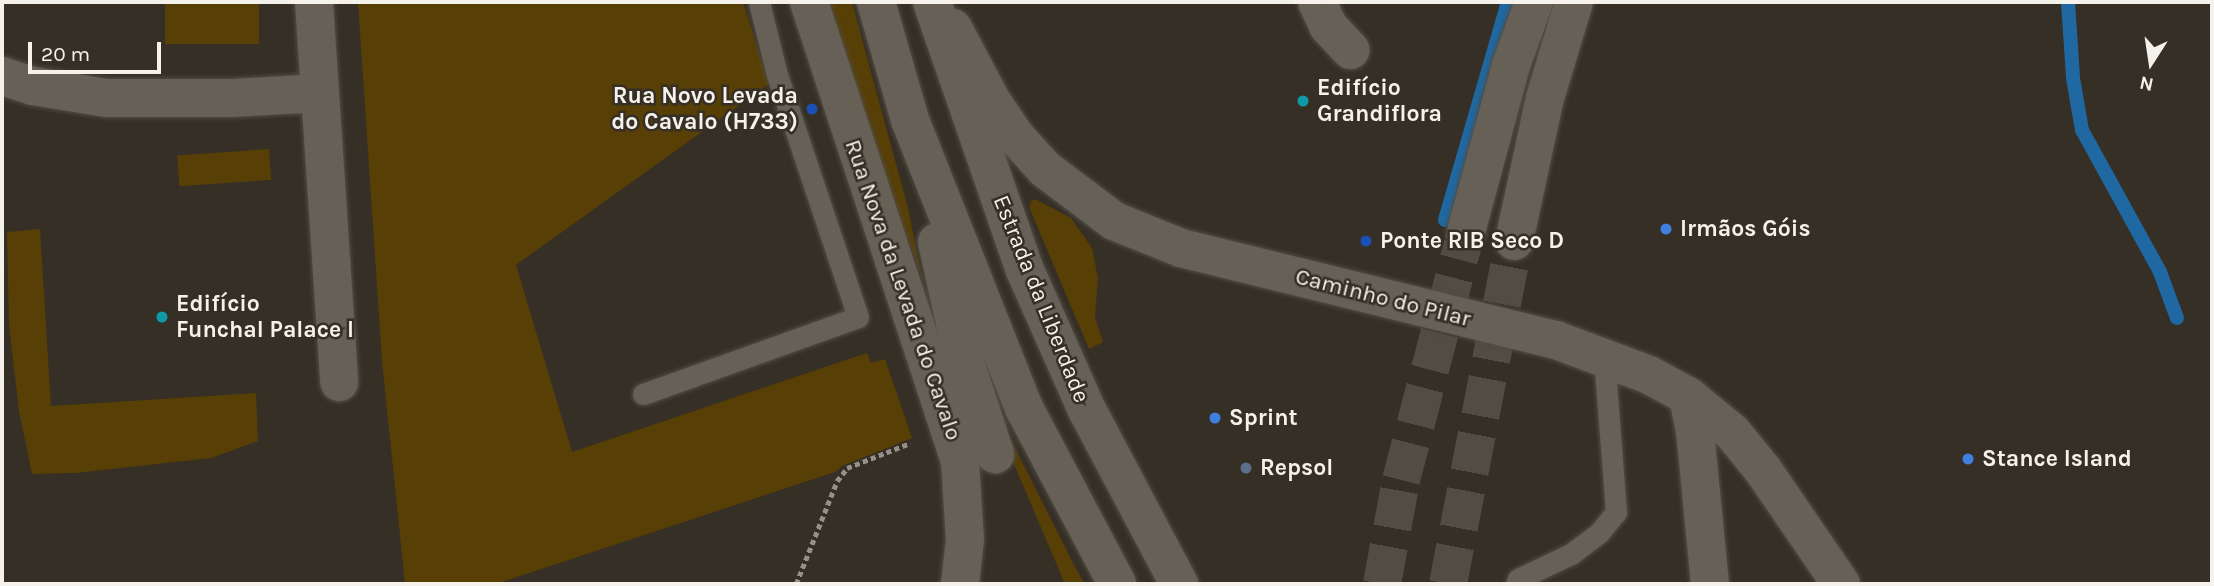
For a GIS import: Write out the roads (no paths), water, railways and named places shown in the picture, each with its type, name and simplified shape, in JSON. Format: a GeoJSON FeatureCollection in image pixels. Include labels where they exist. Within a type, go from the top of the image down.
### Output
{"type":"FeatureCollection","features":[{"type":"Feature","properties":{"kind":"street"},"geometry":{"type":"LineString","coordinates":[[314,2],[339,382]]}},
{"type":"Feature","properties":{"kind":"street","name":"Rua Nova da Levada do Cavalo"},"geometry":{"type":"LineString","coordinates":[[809,2],[960,461],[965,540],[960,584]]}},
{"type":"Feature","properties":{"kind":"street"},"geometry":{"type":"LineString","coordinates":[[876,2],[910,120],[960,346],[995,454]]}},
{"type":"Feature","properties":{"kind":"street","name":"Estrada da Liberdade"},"geometry":{"type":"LineString","coordinates":[[932,2],[1024,268],[1092,421],[1179,584]]}},
{"type":"Feature","properties":{"kind":"street","name":"Caminho do Pilar"},"geometry":{"type":"LineString","coordinates":[[939,2],[990,100],[1016,137],[1069,189],[1114,221],[1181,248],[1556,340],[1604,356],[1688,396],[1732,432],[1763,470],[1841,584]]}},
{"type":"Feature","properties":{"kind":"street"},"geometry":{"type":"LineString","coordinates":[[1317,2],[1328,26],[1350,50]]}},
{"type":"Feature","properties":{"kind":"street"},"geometry":{"type":"LineString","coordinates":[[1466,232],[1511,65],[1534,2]]}},
{"type":"Feature","properties":{"kind":"street"},"geometry":{"type":"LineString","coordinates":[[1514,241],[1545,98],[1574,2]]}},
{"type":"Feature","properties":{"kind":"street"},"geometry":{"type":"LineString","coordinates":[[2,76],[33,86],[106,98],[233,98],[320,93]]}},
{"type":"Feature","properties":{"kind":"street"},"geometry":{"type":"LineString","coordinates":[[910,120],[1024,408],[1117,584]]}},
{"type":"Feature","properties":{"kind":"street"},"geometry":{"type":"LineString","coordinates":[[1688,396],[1695,431],[1710,584]]}},
{"type":"Feature","properties":{"kind":"lane"},"geometry":{"type":"LineString","coordinates":[[643,394],[858,317],[777,75],[759,2]]}},
{"type":"Feature","properties":{"kind":"lane"},"geometry":{"type":"LineString","coordinates":[[1516,584],[1518,579],[1571,554],[1599,533],[1616,512],[1617,493],[1604,356]]}},
{"type":"Feature","properties":{"kind":"waterway"},"geometry":{"type":"LineString","coordinates":[[1445,220],[1508,2]]}},
{"type":"Feature","properties":{"kind":"waterway"},"geometry":{"type":"LineString","coordinates":[[2068,2],[2073,78],[2082,130],[2160,272],[2177,318]]}},
{"type":"Feature","properties":{"kind":"tunnel"},"geometry":{"type":"LineString","coordinates":[[1382,584],[1401,480],[1466,232]]}},
{"type":"Feature","properties":{"kind":"tunnel"},"geometry":{"type":"LineString","coordinates":[[1448,584],[1514,241]]}},
{"type":"Feature","properties":{"kind":"place","name":"Edifício Grandiflora"},"geometry":{"type":"Point","coordinates":[1303,101]}},
{"type":"Feature","properties":{"kind":"place","name":"Rua Novo Levada do Cavalo (H733)"},"geometry":{"type":"Point","coordinates":[812,109]}},
{"type":"Feature","properties":{"kind":"place","name":"Irmãos Góis"},"geometry":{"type":"Point","coordinates":[1666,229]}},
{"type":"Feature","properties":{"kind":"place","name":"Ponte RIB Seco D"},"geometry":{"type":"Point","coordinates":[1366,241]}},
{"type":"Feature","properties":{"kind":"place","name":"Edifício Funchal Palace I"},"geometry":{"type":"Point","coordinates":[162,317]}},
{"type":"Feature","properties":{"kind":"place","name":"Sprint"},"geometry":{"type":"Point","coordinates":[1215,418]}},
{"type":"Feature","properties":{"kind":"place","name":"Stance Island"},"geometry":{"type":"Point","coordinates":[1968,459]}},
{"type":"Feature","properties":{"kind":"place","name":"Repsol"},"geometry":{"type":"Point","coordinates":[1246,468]}}]}
